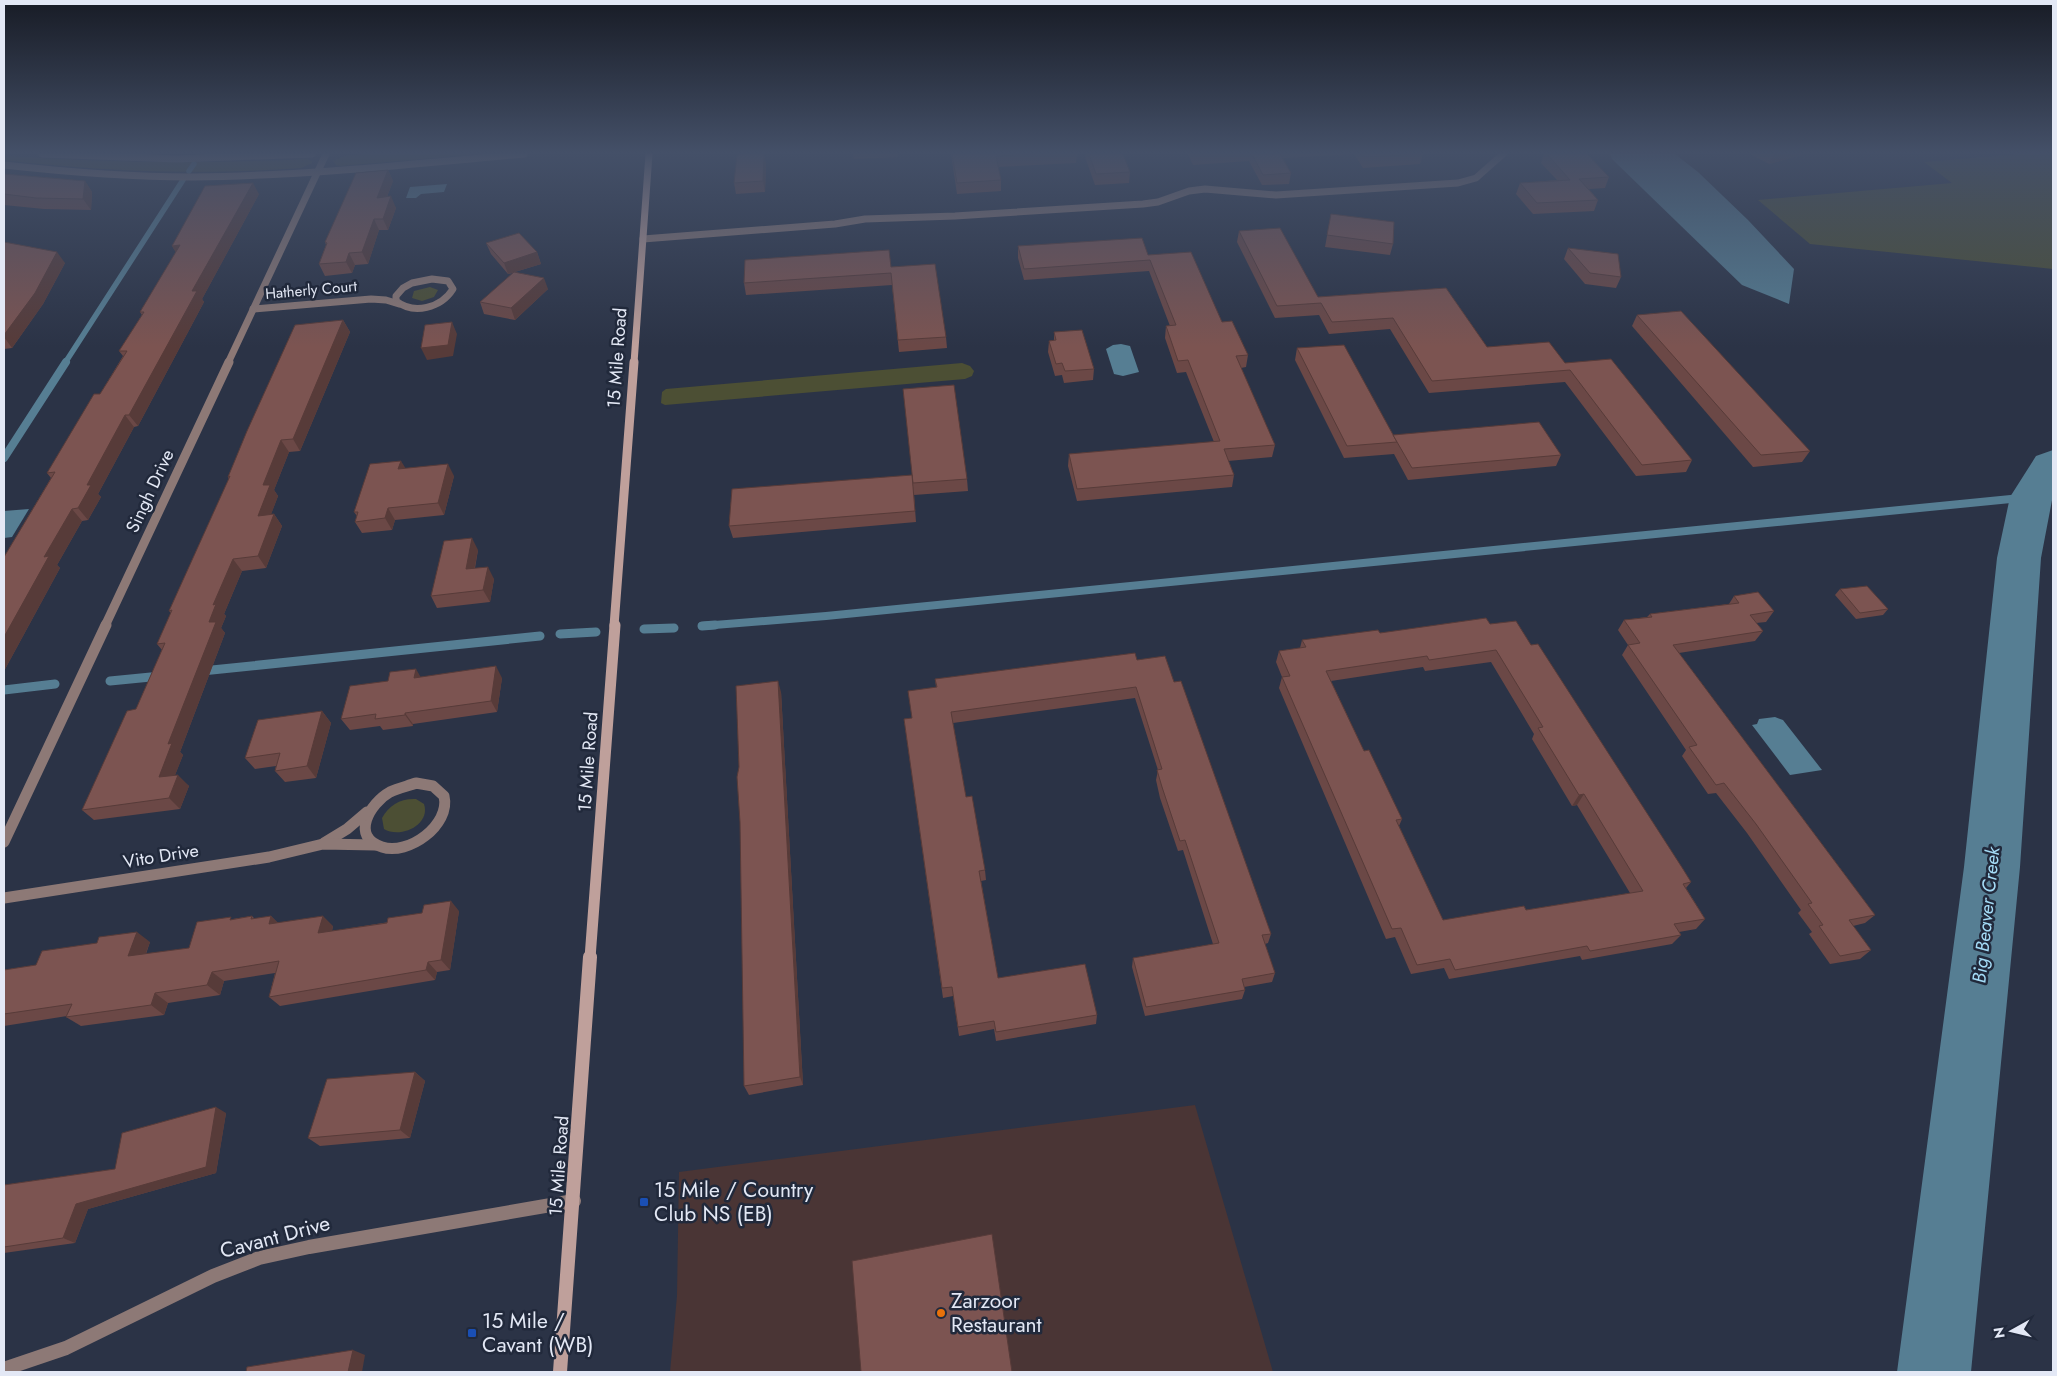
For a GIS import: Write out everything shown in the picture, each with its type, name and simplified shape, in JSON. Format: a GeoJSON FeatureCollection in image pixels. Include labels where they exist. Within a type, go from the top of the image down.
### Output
{"type":"FeatureCollection","features":[{"type":"Feature","properties":{"kind":"main road","name":"15 Mile Road"},"geometry":{"type":"LineString","coordinates":[[560,1372],[644,218]]}},
{"type":"Feature","properties":{"kind":"street","name":"Singh Drive"},"geometry":{"type":"LineString","coordinates":[[4,842],[296,218]]}},
{"type":"Feature","properties":{"kind":"street"},"geometry":{"type":"LineString","coordinates":[[643,239],[887,218]]}},
{"type":"Feature","properties":{"kind":"street","name":"Hatherly Court"},"geometry":{"type":"LineString","coordinates":[[253,309],[371,299],[386,300],[413,308],[431,306],[446,299],[453,290],[448,281],[432,279],[413,283],[371,299]]}},
{"type":"Feature","properties":{"kind":"street"},"geometry":{"type":"LineString","coordinates":[[399,304],[396,296],[405,287]]}},
{"type":"Feature","properties":{"kind":"street","name":"Vito Drive"},"geometry":{"type":"LineString","coordinates":[[4,898],[269,857],[323,844],[375,845],[386,848],[400,847],[415,843],[428,835],[438,825],[444,814],[446,803],[444,794],[437,787],[416,783],[390,791],[348,830],[323,844]]}},
{"type":"Feature","properties":{"kind":"street"},"geometry":{"type":"LineString","coordinates":[[370,808],[365,818],[364,829],[367,838],[375,845]]}},
{"type":"Feature","properties":{"kind":"street","name":"Cavant Drive"},"geometry":{"type":"LineString","coordinates":[[4,1369],[74,1346],[213,1276],[245,1263],[304,1248],[574,1201]]}},
{"type":"Feature","properties":{"kind":"shaded area"},"geometry":{"type":"Polygon","coordinates":[[[1195,1105],[1273,1372],[670,1372],[677,1296],[679,1172],[1195,1105]]]}},
{"type":"Feature","properties":{"kind":"green space"},"geometry":{"type":"Polygon","coordinates":[[[1780,218],[2053,218],[2053,269],[1810,244],[1780,218]]]}},
{"type":"Feature","properties":{"kind":"green space"},"geometry":{"type":"Polygon","coordinates":[[[430,287],[438,290],[434,297],[422,301],[412,298],[414,291],[430,287]]]}},
{"type":"Feature","properties":{"kind":"green space"},"geometry":{"type":"Polygon","coordinates":[[[962,363],[970,366],[974,371],[972,376],[965,379],[665,405],[661,403],[662,392],[666,389],[962,363]]]}},
{"type":"Feature","properties":{"kind":"green space"},"geometry":{"type":"Polygon","coordinates":[[[416,799],[424,804],[425,812],[419,824],[406,831],[391,832],[384,829],[382,818],[388,809],[400,801],[416,799]]]}},
{"type":"Feature","properties":{"kind":"water"},"geometry":{"type":"Polygon","coordinates":[[[1673,218],[1746,218],[1794,269],[1789,304],[1742,285],[1673,218]]]}},
{"type":"Feature","properties":{"kind":"water"},"geometry":{"type":"Polygon","coordinates":[[[1113,345],[1130,346],[1139,372],[1123,376],[1114,374],[1106,349],[1113,345]]]}},
{"type":"Feature","properties":{"kind":"water"},"geometry":{"type":"Polygon","coordinates":[[[29,509],[12,537],[4,538],[4,511],[29,509]]]}},
{"type":"Feature","properties":{"kind":"water"},"geometry":{"type":"Polygon","coordinates":[[[1775,717],[1783,720],[1822,770],[1790,775],[1752,725],[1757,724],[1759,719],[1775,717]]]}},
{"type":"Feature","properties":{"kind":"building"},"geometry":{"type":"Polygon","coordinates":[[[187,218],[233,218],[192,291],[197,291],[129,415],[125,415],[87,485],[91,485],[78,508],[72,509],[44,557],[49,556],[4,637],[4,557],[55,472],[47,473],[94,394],[100,394],[127,351],[119,351],[144,312],[140,312],[180,245],[172,246],[187,218]]]}},
{"type":"Feature","properties":{"kind":"building"},"geometry":{"type":"Polygon","coordinates":[[[336,218],[383,218],[374,219],[362,252],[349,253],[346,262],[319,264],[327,243],[325,242],[336,218]]]}},
{"type":"Feature","properties":{"kind":"building"},"geometry":{"type":"Polygon","coordinates":[[[1330,218],[1364,218],[1394,222],[1393,244],[1327,235],[1330,218]]]}},
{"type":"Feature","properties":{"kind":"building"},"geometry":{"type":"Polygon","coordinates":[[[1280,228],[1318,297],[1446,288],[1487,347],[1549,342],[1565,363],[1611,359],[1692,460],[1642,465],[1570,370],[1432,381],[1393,318],[1332,322],[1321,303],[1277,306],[1239,231],[1280,228]]]}},
{"type":"Feature","properties":{"kind":"building"},"geometry":{"type":"Polygon","coordinates":[[[519,233],[537,252],[504,263],[486,243],[519,233]]]}},
{"type":"Feature","properties":{"kind":"building"},"geometry":{"type":"Polygon","coordinates":[[[1142,238],[1148,255],[1191,252],[1222,322],[1232,321],[1248,355],[1236,356],[1275,445],[1224,449],[1234,475],[1077,489],[1069,454],[1220,441],[1188,360],[1178,361],[1166,326],[1176,325],[1150,260],[1024,269],[1018,246],[1142,238]]]}},
{"type":"Feature","properties":{"kind":"building"},"geometry":{"type":"Polygon","coordinates":[[[4,242],[57,252],[35,293],[4,335],[4,242]]]}},
{"type":"Feature","properties":{"kind":"building"},"geometry":{"type":"Polygon","coordinates":[[[1568,248],[1618,254],[1621,277],[1590,273],[1568,248]]]}},
{"type":"Feature","properties":{"kind":"building"},"geometry":{"type":"Polygon","coordinates":[[[889,250],[891,267],[935,264],[946,337],[898,340],[891,273],[744,283],[745,260],[889,250]]]}},
{"type":"Feature","properties":{"kind":"building"},"geometry":{"type":"Polygon","coordinates":[[[514,272],[544,278],[511,308],[480,302],[514,272]]]}},
{"type":"Feature","properties":{"kind":"building"},"geometry":{"type":"Polygon","coordinates":[[[1681,311],[1810,451],[1761,455],[1637,315],[1681,311]]]}},
{"type":"Feature","properties":{"kind":"building"},"geometry":{"type":"Polygon","coordinates":[[[343,320],[293,439],[281,440],[263,485],[270,485],[258,516],[274,514],[258,556],[233,559],[213,605],[216,604],[209,622],[216,622],[168,744],[172,743],[159,777],[178,775],[169,798],[82,810],[127,711],[136,709],[165,643],[157,644],[172,610],[169,611],[295,325],[343,320]]]}},
{"type":"Feature","properties":{"kind":"building"},"geometry":{"type":"Polygon","coordinates":[[[452,322],[448,345],[421,348],[425,325],[452,322]]]}},
{"type":"Feature","properties":{"kind":"building"},"geometry":{"type":"Polygon","coordinates":[[[1082,330],[1094,369],[1065,371],[1062,363],[1056,364],[1049,341],[1056,340],[1054,332],[1082,330]]]}},
{"type":"Feature","properties":{"kind":"building"},"geometry":{"type":"Polygon","coordinates":[[[1344,345],[1397,442],[1347,446],[1297,348],[1344,345]]]}},
{"type":"Feature","properties":{"kind":"building"},"geometry":{"type":"Polygon","coordinates":[[[954,385],[967,479],[913,483],[903,389],[954,385]]]}},
{"type":"Feature","properties":{"kind":"building"},"geometry":{"type":"Polygon","coordinates":[[[1539,422],[1561,455],[1412,468],[1393,435],[1539,422]]]}},
{"type":"Feature","properties":{"kind":"building"},"geometry":{"type":"Polygon","coordinates":[[[401,461],[398,469],[448,464],[438,503],[388,508],[385,518],[355,522],[358,512],[354,512],[370,464],[401,461]]]}},
{"type":"Feature","properties":{"kind":"building"},"geometry":{"type":"Polygon","coordinates":[[[912,475],[915,511],[729,526],[732,489],[912,475]]]}},
{"type":"Feature","properties":{"kind":"building"},"geometry":{"type":"Polygon","coordinates":[[[472,538],[466,569],[488,567],[483,590],[431,596],[444,541],[472,538]]]}},
{"type":"Feature","properties":{"kind":"building"},"geometry":{"type":"Polygon","coordinates":[[[1867,586],[1888,609],[1860,613],[1840,589],[1867,586]]]}},
{"type":"Feature","properties":{"kind":"building"},"geometry":{"type":"Polygon","coordinates":[[[1758,592],[1774,611],[1750,615],[1763,631],[1673,645],[1875,915],[1849,920],[1871,950],[1840,956],[1819,926],[1823,925],[1808,904],[1812,903],[1756,824],[1724,783],[1716,785],[1689,747],[1697,745],[1628,645],[1640,643],[1624,620],[1652,617],[1650,614],[1739,603],[1734,596],[1758,592]]]}},
{"type":"Feature","properties":{"kind":"building"},"geometry":{"type":"Polygon","coordinates":[[[1486,618],[1490,624],[1516,621],[1531,645],[1538,644],[1683,869],[1691,882],[1683,884],[1705,919],[1674,924],[1681,935],[1590,951],[1587,946],[1455,970],[1450,959],[1417,965],[1401,928],[1392,929],[1282,677],[1290,676],[1279,651],[1306,647],[1302,640],[1378,630],[1380,633],[1486,618]],[[1496,650],[1429,660],[1427,656],[1326,671],[1364,751],[1369,750],[1402,819],[1396,820],[1443,920],[1524,906],[1526,910],[1643,891],[1584,794],[1579,795],[1538,728],[1543,727],[1496,650]]]}},
{"type":"Feature","properties":{"kind":"building"},"geometry":{"type":"Polygon","coordinates":[[[1135,653],[1137,660],[1165,656],[1174,682],[1181,681],[1271,934],[1262,935],[1275,973],[1242,979],[1245,990],[1146,1007],[1133,958],[1219,943],[1185,840],[1180,841],[1162,787],[1157,770],[1162,769],[1136,687],[951,712],[966,797],[972,796],[985,870],[979,871],[998,978],[1085,964],[1097,1015],[996,1032],[994,1021],[958,1027],[952,987],[942,988],[904,719],[912,718],[908,691],[937,687],[935,679],[1135,653]]]}},
{"type":"Feature","properties":{"kind":"building"},"geometry":{"type":"Polygon","coordinates":[[[496,666],[491,701],[375,719],[376,714],[341,719],[350,686],[388,681],[390,672],[416,669],[414,678],[496,666]]]}},
{"type":"Feature","properties":{"kind":"building"},"geometry":{"type":"Polygon","coordinates":[[[778,681],[800,1077],[744,1086],[736,686],[778,681]]]}},
{"type":"Feature","properties":{"kind":"building"},"geometry":{"type":"Polygon","coordinates":[[[322,711],[307,766],[275,771],[280,753],[245,758],[258,720],[322,711]]]}},
{"type":"Feature","properties":{"kind":"building"},"geometry":{"type":"Polygon","coordinates":[[[451,901],[441,960],[428,962],[426,970],[269,997],[279,961],[212,972],[207,985],[155,993],[151,1005],[66,1017],[72,1004],[4,1014],[4,970],[36,965],[42,951],[97,943],[99,937],[137,932],[128,956],[189,948],[197,922],[231,917],[230,920],[252,916],[251,919],[271,916],[269,924],[323,916],[318,933],[387,923],[388,918],[422,913],[424,905],[451,901]]]}},
{"type":"Feature","properties":{"kind":"building"},"geometry":{"type":"Polygon","coordinates":[[[415,1072],[400,1130],[308,1138],[327,1079],[415,1072]]]}},
{"type":"Feature","properties":{"kind":"building"},"geometry":{"type":"Polygon","coordinates":[[[216,1107],[206,1167],[76,1204],[63,1238],[4,1247],[4,1185],[115,1169],[122,1133],[216,1107]]]}},
{"type":"Feature","properties":{"kind":"building","name":"Zarzoor Restaurant"},"geometry":{"type":"Polygon","coordinates":[[[992,1234],[1012,1372],[861,1372],[852,1261],[992,1234]]]}},
{"type":"Feature","properties":{"kind":"building"},"geometry":{"type":"Polygon","coordinates":[[[353,1350],[348,1372],[246,1372],[247,1367],[353,1350]]]}},
{"type":"Feature","properties":{"kind":"waterway"},"geometry":{"type":"LineString","coordinates":[[65,363],[158,218]]}},
{"type":"Feature","properties":{"kind":"waterway"},"geometry":{"type":"LineString","coordinates":[[4,458],[66,362]]}},
{"type":"Feature","properties":{"kind":"waterway","name":"Big Beaver Creek"},"geometry":{"type":"LineString","coordinates":[[1934,1372],[1992,867],[2019,558],[2031,497],[2053,463]]}},
{"type":"Feature","properties":{"kind":"waterway"},"geometry":{"type":"LineString","coordinates":[[715,625],[702,626],[826,616],[2031,497]]}},
{"type":"Feature","properties":{"kind":"waterway"},"geometry":{"type":"LineString","coordinates":[[644,629],[674,628]]}},
{"type":"Feature","properties":{"kind":"waterway"},"geometry":{"type":"LineString","coordinates":[[560,634],[596,632]]}},
{"type":"Feature","properties":{"kind":"waterway"},"geometry":{"type":"LineString","coordinates":[[202,671],[540,636]]}},
{"type":"Feature","properties":{"kind":"waterway"},"geometry":{"type":"LineString","coordinates":[[110,681],[161,676]]}},
{"type":"Feature","properties":{"kind":"waterway"},"geometry":{"type":"LineString","coordinates":[[4,690],[55,684]]}},
{"type":"Feature","properties":{"kind":"place","name":"15 Mile / Country Club NS (EB)"},"geometry":{"type":"Point","coordinates":[644,1202]}},
{"type":"Feature","properties":{"kind":"place","name":"Zarzoor Restaurant"},"geometry":{"type":"Point","coordinates":[941,1313]}},
{"type":"Feature","properties":{"kind":"place","name":"15 Mile / Cavant (WB)"},"geometry":{"type":"Point","coordinates":[472,1333]}}]}
